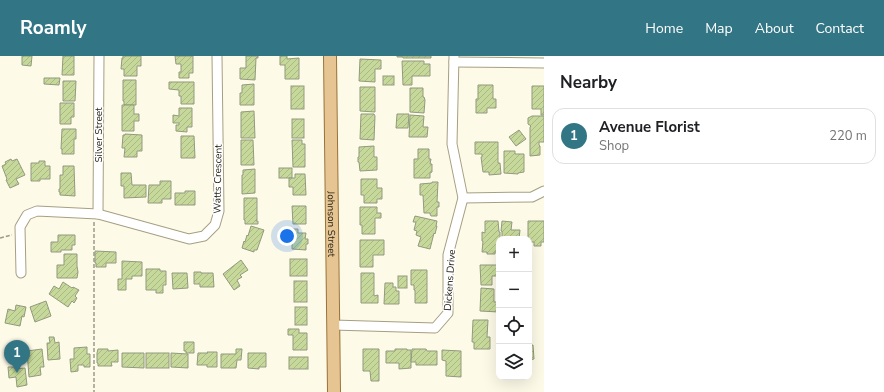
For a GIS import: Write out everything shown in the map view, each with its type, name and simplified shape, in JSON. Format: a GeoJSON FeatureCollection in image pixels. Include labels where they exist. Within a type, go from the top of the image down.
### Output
{"type":"FeatureCollection","features":[{"type":"Feature","properties":{"kind":"main road","name":"Johnson Street"},"geometry":{"type":"LineString","coordinates":[[330,56],[334,392]]}},
{"type":"Feature","properties":{"kind":"street","name":"Silver Street"},"geometry":{"type":"LineString","coordinates":[[96,214],[99,56]]}},
{"type":"Feature","properties":{"kind":"street","name":"Watts Crescent"},"geometry":{"type":"LineString","coordinates":[[21,273],[20,227],[27,215],[37,212],[96,214],[189,239],[204,236],[215,225],[219,211],[217,56]]}},
{"type":"Feature","properties":{"kind":"street","name":"Dickens Drive"},"geometry":{"type":"LineString","coordinates":[[333,326],[435,328],[448,313],[448,256],[463,198],[452,144],[454,59]]}},
{"type":"Feature","properties":{"kind":"street"},"geometry":{"type":"LineString","coordinates":[[454,59],[544,63]]}},
{"type":"Feature","properties":{"kind":"street"},"geometry":{"type":"LineString","coordinates":[[463,198],[532,197],[544,191]]}},
{"type":"Feature","properties":{"kind":"path"},"geometry":{"type":"LineString","coordinates":[[94,392],[96,214]]}},
{"type":"Feature","properties":{"kind":"building"},"geometry":{"type":"Polygon","coordinates":[[[22,56],[32,56],[31,66],[22,65],[22,56]]]}},
{"type":"Feature","properties":{"kind":"building"},"geometry":{"type":"Polygon","coordinates":[[[63,56],[74,56],[74,75],[62,75],[63,56]]]}},
{"type":"Feature","properties":{"kind":"building"},"geometry":{"type":"Polygon","coordinates":[[[123,56],[141,56],[141,66],[137,66],[137,76],[124,76],[124,69],[121,69],[123,56]]]}},
{"type":"Feature","properties":{"kind":"building"},"geometry":{"type":"Polygon","coordinates":[[[175,56],[193,56],[193,73],[189,73],[189,78],[179,78],[181,64],[176,64],[175,56]]]}},
{"type":"Feature","properties":{"kind":"building"},"geometry":{"type":"Polygon","coordinates":[[[246,56],[258,56],[258,58],[256,58],[255,80],[240,79],[240,68],[246,68],[246,56]]]}},
{"type":"Feature","properties":{"kind":"building"},"geometry":{"type":"Polygon","coordinates":[[[280,56],[287,56],[287,59],[299,58],[299,79],[285,79],[285,65],[280,65],[280,56]]]}},
{"type":"Feature","properties":{"kind":"building"},"geometry":{"type":"Polygon","coordinates":[[[397,56],[431,56],[431,58],[403,58],[397,56]]]}},
{"type":"Feature","properties":{"kind":"building"},"geometry":{"type":"Polygon","coordinates":[[[360,59],[381,60],[381,69],[375,69],[375,82],[359,81],[360,59]]]}},
{"type":"Feature","properties":{"kind":"building"},"geometry":{"type":"Polygon","coordinates":[[[402,61],[424,61],[424,64],[430,64],[430,76],[412,76],[412,85],[403,85],[402,61]]]}},
{"type":"Feature","properties":{"kind":"building"},"geometry":{"type":"Polygon","coordinates":[[[383,76],[394,76],[394,85],[383,85],[383,76]]]}},
{"type":"Feature","properties":{"kind":"building"},"geometry":{"type":"Polygon","coordinates":[[[44,78],[60,78],[59,85],[44,84],[44,78]]]}},
{"type":"Feature","properties":{"kind":"building"},"geometry":{"type":"Polygon","coordinates":[[[123,80],[136,80],[136,105],[124,105],[123,80]]]}},
{"type":"Feature","properties":{"kind":"building"},"geometry":{"type":"Polygon","coordinates":[[[63,81],[76,81],[75,101],[63,101],[63,81]]]}},
{"type":"Feature","properties":{"kind":"building"},"geometry":{"type":"Polygon","coordinates":[[[169,82],[194,82],[194,104],[181,104],[179,90],[169,89],[169,82]]]}},
{"type":"Feature","properties":{"kind":"building"},"geometry":{"type":"Polygon","coordinates":[[[254,84],[254,105],[240,105],[242,85],[254,84]]]}},
{"type":"Feature","properties":{"kind":"building"},"geometry":{"type":"Polygon","coordinates":[[[478,85],[493,85],[493,99],[496,99],[496,108],[487,108],[487,113],[476,113],[478,85]]]}},
{"type":"Feature","properties":{"kind":"building"},"geometry":{"type":"Polygon","coordinates":[[[291,86],[304,86],[304,109],[291,109],[291,86]]]}},
{"type":"Feature","properties":{"kind":"building"},"geometry":{"type":"Polygon","coordinates":[[[532,86],[544,86],[544,115],[541,115],[541,109],[532,109],[532,86]]]}},
{"type":"Feature","properties":{"kind":"building"},"geometry":{"type":"Polygon","coordinates":[[[360,87],[375,87],[375,112],[360,111],[360,87]]]}},
{"type":"Feature","properties":{"kind":"building"},"geometry":{"type":"Polygon","coordinates":[[[410,88],[423,88],[423,97],[425,100],[424,113],[410,112],[410,88]]]}},
{"type":"Feature","properties":{"kind":"building"},"geometry":{"type":"Polygon","coordinates":[[[60,103],[74,103],[74,117],[71,117],[71,124],[60,124],[60,103]]]}},
{"type":"Feature","properties":{"kind":"building"},"geometry":{"type":"Polygon","coordinates":[[[122,105],[134,105],[134,114],[139,114],[139,121],[134,121],[134,131],[122,131],[122,105]]]}},
{"type":"Feature","properties":{"kind":"building"},"geometry":{"type":"Polygon","coordinates":[[[179,108],[192,108],[192,127],[187,127],[187,132],[176,131],[176,125],[179,125],[179,123],[173,123],[173,115],[179,116],[179,108]]]}},
{"type":"Feature","properties":{"kind":"building"},"geometry":{"type":"Polygon","coordinates":[[[254,111],[255,138],[241,138],[241,112],[254,111]]]}},
{"type":"Feature","properties":{"kind":"building"},"geometry":{"type":"Polygon","coordinates":[[[361,114],[374,114],[375,116],[374,140],[360,139],[361,114]]]}},
{"type":"Feature","properties":{"kind":"building"},"geometry":{"type":"Polygon","coordinates":[[[397,114],[409,114],[408,128],[396,128],[397,114]]]}},
{"type":"Feature","properties":{"kind":"building"},"geometry":{"type":"Polygon","coordinates":[[[410,115],[424,116],[423,127],[428,127],[427,137],[409,137],[410,115]]]}},
{"type":"Feature","properties":{"kind":"building"},"geometry":{"type":"Polygon","coordinates":[[[532,116],[544,116],[544,142],[539,142],[540,155],[530,156],[531,126],[528,124],[528,118],[532,116]]]}},
{"type":"Feature","properties":{"kind":"building"},"geometry":{"type":"Polygon","coordinates":[[[292,119],[304,119],[304,138],[292,138],[292,119]]]}},
{"type":"Feature","properties":{"kind":"building"},"geometry":{"type":"Polygon","coordinates":[[[62,129],[76,129],[74,154],[62,154],[62,129]]]}},
{"type":"Feature","properties":{"kind":"building"},"geometry":{"type":"Polygon","coordinates":[[[519,130],[526,139],[516,146],[509,137],[519,130]]]}},
{"type":"Feature","properties":{"kind":"building"},"geometry":{"type":"Polygon","coordinates":[[[123,135],[142,135],[142,151],[137,151],[137,157],[124,157],[125,148],[122,148],[123,135]]]}},
{"type":"Feature","properties":{"kind":"building"},"geometry":{"type":"Polygon","coordinates":[[[181,136],[194,136],[195,158],[181,158],[181,136]]]}},
{"type":"Feature","properties":{"kind":"building"},"geometry":{"type":"Polygon","coordinates":[[[241,140],[253,140],[254,165],[241,165],[241,140]]]}},
{"type":"Feature","properties":{"kind":"building"},"geometry":{"type":"Polygon","coordinates":[[[292,140],[302,140],[302,144],[305,144],[305,167],[293,167],[292,140]]]}},
{"type":"Feature","properties":{"kind":"building"},"geometry":{"type":"Polygon","coordinates":[[[475,142],[498,142],[498,163],[500,163],[501,174],[489,175],[489,172],[483,172],[482,154],[475,154],[475,142]]]}},
{"type":"Feature","properties":{"kind":"building"},"geometry":{"type":"Polygon","coordinates":[[[374,146],[374,157],[377,157],[377,170],[360,171],[358,162],[359,147],[374,146]]]}},
{"type":"Feature","properties":{"kind":"building"},"geometry":{"type":"Polygon","coordinates":[[[418,149],[429,149],[429,159],[431,159],[430,164],[432,164],[430,178],[414,178],[414,159],[418,159],[418,149]]]}},
{"type":"Feature","properties":{"kind":"building"},"geometry":{"type":"Polygon","coordinates":[[[504,151],[515,151],[515,154],[524,154],[524,172],[518,174],[504,173],[504,151]]]}},
{"type":"Feature","properties":{"kind":"building"},"geometry":{"type":"Polygon","coordinates":[[[11,159],[12,161],[17,159],[25,175],[16,179],[19,184],[10,188],[2,166],[6,164],[5,162],[11,159]]]}},
{"type":"Feature","properties":{"kind":"building"},"geometry":{"type":"Polygon","coordinates":[[[39,161],[45,161],[45,166],[50,166],[50,179],[31,181],[31,163],[39,163],[39,161]]]}},
{"type":"Feature","properties":{"kind":"building"},"geometry":{"type":"Polygon","coordinates":[[[63,166],[74,166],[75,196],[60,195],[60,175],[63,175],[63,166]]]}},
{"type":"Feature","properties":{"kind":"building"},"geometry":{"type":"Polygon","coordinates":[[[279,168],[292,168],[292,178],[279,178],[279,168]]]}},
{"type":"Feature","properties":{"kind":"building"},"geometry":{"type":"Polygon","coordinates":[[[255,169],[255,193],[242,194],[243,170],[255,169]]]}},
{"type":"Feature","properties":{"kind":"building"},"geometry":{"type":"Polygon","coordinates":[[[121,173],[131,173],[132,185],[146,185],[146,197],[124,198],[124,186],[121,186],[121,173]]]}},
{"type":"Feature","properties":{"kind":"building"},"geometry":{"type":"Polygon","coordinates":[[[295,174],[305,174],[306,195],[293,195],[293,187],[289,187],[289,178],[295,178],[295,174]]]}},
{"type":"Feature","properties":{"kind":"building"},"geometry":{"type":"Polygon","coordinates":[[[361,179],[377,179],[377,188],[382,188],[382,199],[377,199],[377,203],[364,203],[364,195],[361,195],[361,179]]]}},
{"type":"Feature","properties":{"kind":"building"},"geometry":{"type":"Polygon","coordinates":[[[160,181],[171,181],[171,199],[162,199],[162,203],[148,203],[149,185],[160,185],[160,181]]]}},
{"type":"Feature","properties":{"kind":"building"},"geometry":{"type":"Polygon","coordinates":[[[438,182],[437,202],[439,202],[439,207],[437,207],[437,216],[431,216],[430,213],[424,213],[423,195],[420,195],[420,184],[438,182]]]}},
{"type":"Feature","properties":{"kind":"building"},"geometry":{"type":"Polygon","coordinates":[[[185,191],[195,191],[195,205],[175,205],[175,193],[185,193],[185,191]]]}},
{"type":"Feature","properties":{"kind":"building"},"geometry":{"type":"Polygon","coordinates":[[[244,198],[257,198],[256,221],[258,221],[258,224],[245,224],[244,198]]]}},
{"type":"Feature","properties":{"kind":"building"},"geometry":{"type":"Polygon","coordinates":[[[292,206],[306,206],[306,224],[293,224],[292,206]]]}},
{"type":"Feature","properties":{"kind":"building"},"geometry":{"type":"Polygon","coordinates":[[[360,207],[377,207],[377,213],[381,213],[381,218],[375,218],[375,234],[362,234],[362,225],[360,225],[360,207]]]}},
{"type":"Feature","properties":{"kind":"building"},"geometry":{"type":"Polygon","coordinates":[[[415,216],[437,221],[435,234],[434,233],[430,249],[418,246],[421,237],[416,235],[417,231],[414,230],[416,222],[413,222],[415,216]]]}},
{"type":"Feature","properties":{"kind":"building"},"geometry":{"type":"Polygon","coordinates":[[[485,221],[498,221],[500,236],[496,236],[495,254],[487,254],[487,252],[482,252],[482,232],[485,233],[485,221]]]}},
{"type":"Feature","properties":{"kind":"building"},"geometry":{"type":"Polygon","coordinates":[[[502,221],[512,222],[511,230],[520,230],[519,236],[502,236],[502,221]]]}},
{"type":"Feature","properties":{"kind":"building"},"geometry":{"type":"Polygon","coordinates":[[[528,221],[544,221],[544,242],[541,242],[541,246],[534,246],[532,236],[528,236],[528,221]]]}},
{"type":"Feature","properties":{"kind":"building"},"geometry":{"type":"Polygon","coordinates":[[[251,226],[264,230],[257,250],[254,250],[254,252],[242,248],[251,226]]]}},
{"type":"Feature","properties":{"kind":"building"},"geometry":{"type":"Polygon","coordinates":[[[287,229],[298,229],[298,233],[306,233],[305,239],[308,239],[308,244],[306,244],[306,250],[292,249],[292,241],[288,241],[289,235],[287,235],[287,229]]]}},
{"type":"Feature","properties":{"kind":"building"},"geometry":{"type":"Polygon","coordinates":[[[58,235],[75,235],[75,245],[72,245],[72,250],[51,252],[51,242],[58,242],[58,235]]]}},
{"type":"Feature","properties":{"kind":"building"},"geometry":{"type":"Polygon","coordinates":[[[360,240],[384,240],[384,255],[373,255],[373,267],[360,267],[360,240]]]}},
{"type":"Feature","properties":{"kind":"building"},"geometry":{"type":"Polygon","coordinates":[[[95,251],[116,252],[116,263],[106,263],[106,267],[96,267],[95,251]]]}},
{"type":"Feature","properties":{"kind":"building"},"geometry":{"type":"Polygon","coordinates":[[[64,254],[77,254],[77,278],[57,278],[57,265],[64,265],[64,254]]]}},
{"type":"Feature","properties":{"kind":"building"},"geometry":{"type":"Polygon","coordinates":[[[290,259],[307,259],[307,276],[290,276],[290,259]]]}},
{"type":"Feature","properties":{"kind":"building"},"geometry":{"type":"Polygon","coordinates":[[[241,260],[248,270],[240,275],[242,277],[237,280],[240,286],[234,290],[223,274],[241,260]]]}},
{"type":"Feature","properties":{"kind":"building"},"geometry":{"type":"Polygon","coordinates":[[[122,261],[142,262],[142,276],[132,276],[132,279],[126,279],[126,290],[118,290],[118,279],[122,279],[122,261]]]}},
{"type":"Feature","properties":{"kind":"building"},"geometry":{"type":"Polygon","coordinates":[[[480,265],[496,265],[496,276],[492,276],[492,285],[481,285],[480,265]]]}},
{"type":"Feature","properties":{"kind":"building"},"geometry":{"type":"Polygon","coordinates":[[[146,269],[160,269],[160,271],[166,271],[166,285],[163,285],[163,293],[156,293],[156,290],[146,290],[146,269]]]}},
{"type":"Feature","properties":{"kind":"building"},"geometry":{"type":"Polygon","coordinates":[[[411,270],[427,270],[427,303],[415,303],[414,285],[411,285],[411,270]]]}},
{"type":"Feature","properties":{"kind":"building"},"geometry":{"type":"Polygon","coordinates":[[[194,272],[213,273],[214,287],[200,287],[200,284],[194,284],[194,272]]]}},
{"type":"Feature","properties":{"kind":"building"},"geometry":{"type":"Polygon","coordinates":[[[172,273],[187,273],[188,288],[173,289],[172,273]]]}},
{"type":"Feature","properties":{"kind":"building"},"geometry":{"type":"Polygon","coordinates":[[[361,273],[374,273],[374,296],[378,295],[378,303],[361,303],[361,273]]]}},
{"type":"Feature","properties":{"kind":"building"},"geometry":{"type":"Polygon","coordinates":[[[398,276],[407,276],[407,288],[398,288],[398,276]]]}},
{"type":"Feature","properties":{"kind":"building"},"geometry":{"type":"Polygon","coordinates":[[[294,281],[307,281],[307,302],[294,302],[294,281]]]}},
{"type":"Feature","properties":{"kind":"building"},"geometry":{"type":"Polygon","coordinates":[[[63,282],[72,288],[73,287],[79,290],[75,296],[77,298],[74,303],[72,301],[68,307],[49,294],[54,286],[59,289],[63,282]]]}},
{"type":"Feature","properties":{"kind":"building"},"geometry":{"type":"Polygon","coordinates":[[[385,283],[393,283],[393,287],[396,287],[396,291],[399,291],[399,304],[384,304],[385,283]]]}},
{"type":"Feature","properties":{"kind":"building"},"geometry":{"type":"Polygon","coordinates":[[[481,288],[494,289],[496,312],[480,311],[481,288]]]}},
{"type":"Feature","properties":{"kind":"building"},"geometry":{"type":"Polygon","coordinates":[[[46,301],[51,316],[35,322],[30,307],[46,301]]]}},
{"type":"Feature","properties":{"kind":"building"},"geometry":{"type":"Polygon","coordinates":[[[16,305],[26,307],[20,326],[5,323],[8,309],[15,311],[16,305]]]}},
{"type":"Feature","properties":{"kind":"building"},"geometry":{"type":"Polygon","coordinates":[[[295,307],[307,307],[307,325],[295,325],[295,307]]]}},
{"type":"Feature","properties":{"kind":"building"},"geometry":{"type":"Polygon","coordinates":[[[473,320],[488,320],[487,337],[490,337],[490,349],[474,349],[474,342],[472,342],[473,320]]]}},
{"type":"Feature","properties":{"kind":"building"},"geometry":{"type":"Polygon","coordinates":[[[288,329],[299,329],[299,333],[307,333],[307,350],[293,350],[293,335],[288,335],[288,329]]]}},
{"type":"Feature","properties":{"kind":"building"},"geometry":{"type":"Polygon","coordinates":[[[49,337],[54,337],[55,343],[59,342],[60,359],[48,360],[47,343],[50,343],[49,337]]]}},
{"type":"Feature","properties":{"kind":"building"},"geometry":{"type":"Polygon","coordinates":[[[184,342],[194,342],[194,353],[186,353],[186,351],[184,351],[184,342]]]}},
{"type":"Feature","properties":{"kind":"building"},"geometry":{"type":"Polygon","coordinates":[[[532,345],[533,345],[534,359],[532,359],[532,345]]]}},
{"type":"Feature","properties":{"kind":"building"},"geometry":{"type":"Polygon","coordinates":[[[87,347],[87,354],[90,354],[90,367],[78,365],[78,371],[71,372],[70,359],[74,359],[74,348],[87,347]]]}},
{"type":"Feature","properties":{"kind":"building"},"geometry":{"type":"Polygon","coordinates":[[[42,349],[44,367],[40,367],[41,375],[29,377],[27,351],[42,349]]]}},
{"type":"Feature","properties":{"kind":"building"},"geometry":{"type":"Polygon","coordinates":[[[98,349],[108,349],[108,351],[118,350],[118,362],[111,362],[112,366],[98,366],[98,349]]]}},
{"type":"Feature","properties":{"kind":"building"},"geometry":{"type":"Polygon","coordinates":[[[236,349],[242,349],[241,360],[237,360],[236,368],[221,368],[221,354],[236,354],[236,349]]]}},
{"type":"Feature","properties":{"kind":"building"},"geometry":{"type":"Polygon","coordinates":[[[363,349],[379,349],[379,381],[371,381],[370,371],[363,371],[363,349]]]}},
{"type":"Feature","properties":{"kind":"building"},"geometry":{"type":"Polygon","coordinates":[[[395,349],[411,350],[411,368],[399,369],[399,363],[386,363],[386,351],[395,351],[395,349]]]}},
{"type":"Feature","properties":{"kind":"building"},"geometry":{"type":"Polygon","coordinates":[[[412,349],[437,351],[437,365],[416,365],[416,362],[411,362],[412,349]]]}},
{"type":"Feature","properties":{"kind":"building"},"geometry":{"type":"Polygon","coordinates":[[[442,350],[461,351],[461,377],[446,376],[446,361],[442,360],[442,350]]]}},
{"type":"Feature","properties":{"kind":"building"},"geometry":{"type":"Polygon","coordinates":[[[207,352],[217,352],[217,367],[197,365],[198,353],[208,353],[207,352]]]}},
{"type":"Feature","properties":{"kind":"building"},"geometry":{"type":"Polygon","coordinates":[[[122,353],[144,353],[144,368],[122,367],[122,353]]]}},
{"type":"Feature","properties":{"kind":"building"},"geometry":{"type":"Polygon","coordinates":[[[146,353],[169,353],[169,368],[146,368],[146,353]]]}},
{"type":"Feature","properties":{"kind":"building"},"geometry":{"type":"Polygon","coordinates":[[[171,353],[188,354],[188,368],[171,367],[171,353]]]}},
{"type":"Feature","properties":{"kind":"building"},"geometry":{"type":"Polygon","coordinates":[[[248,353],[266,353],[266,367],[259,367],[259,369],[248,368],[248,353]]]}},
{"type":"Feature","properties":{"kind":"building"},"geometry":{"type":"Polygon","coordinates":[[[289,357],[308,357],[308,369],[289,369],[289,357]]]}},
{"type":"Feature","properties":{"kind":"building"},"geometry":{"type":"Polygon","coordinates":[[[8,367],[15,367],[15,369],[25,368],[27,385],[17,387],[16,377],[9,378],[8,367]]]}},
{"type":"Feature","properties":{"kind":"place","name":"Avenue Florist"},"geometry":{"type":"Point","coordinates":[17,373]}}]}
